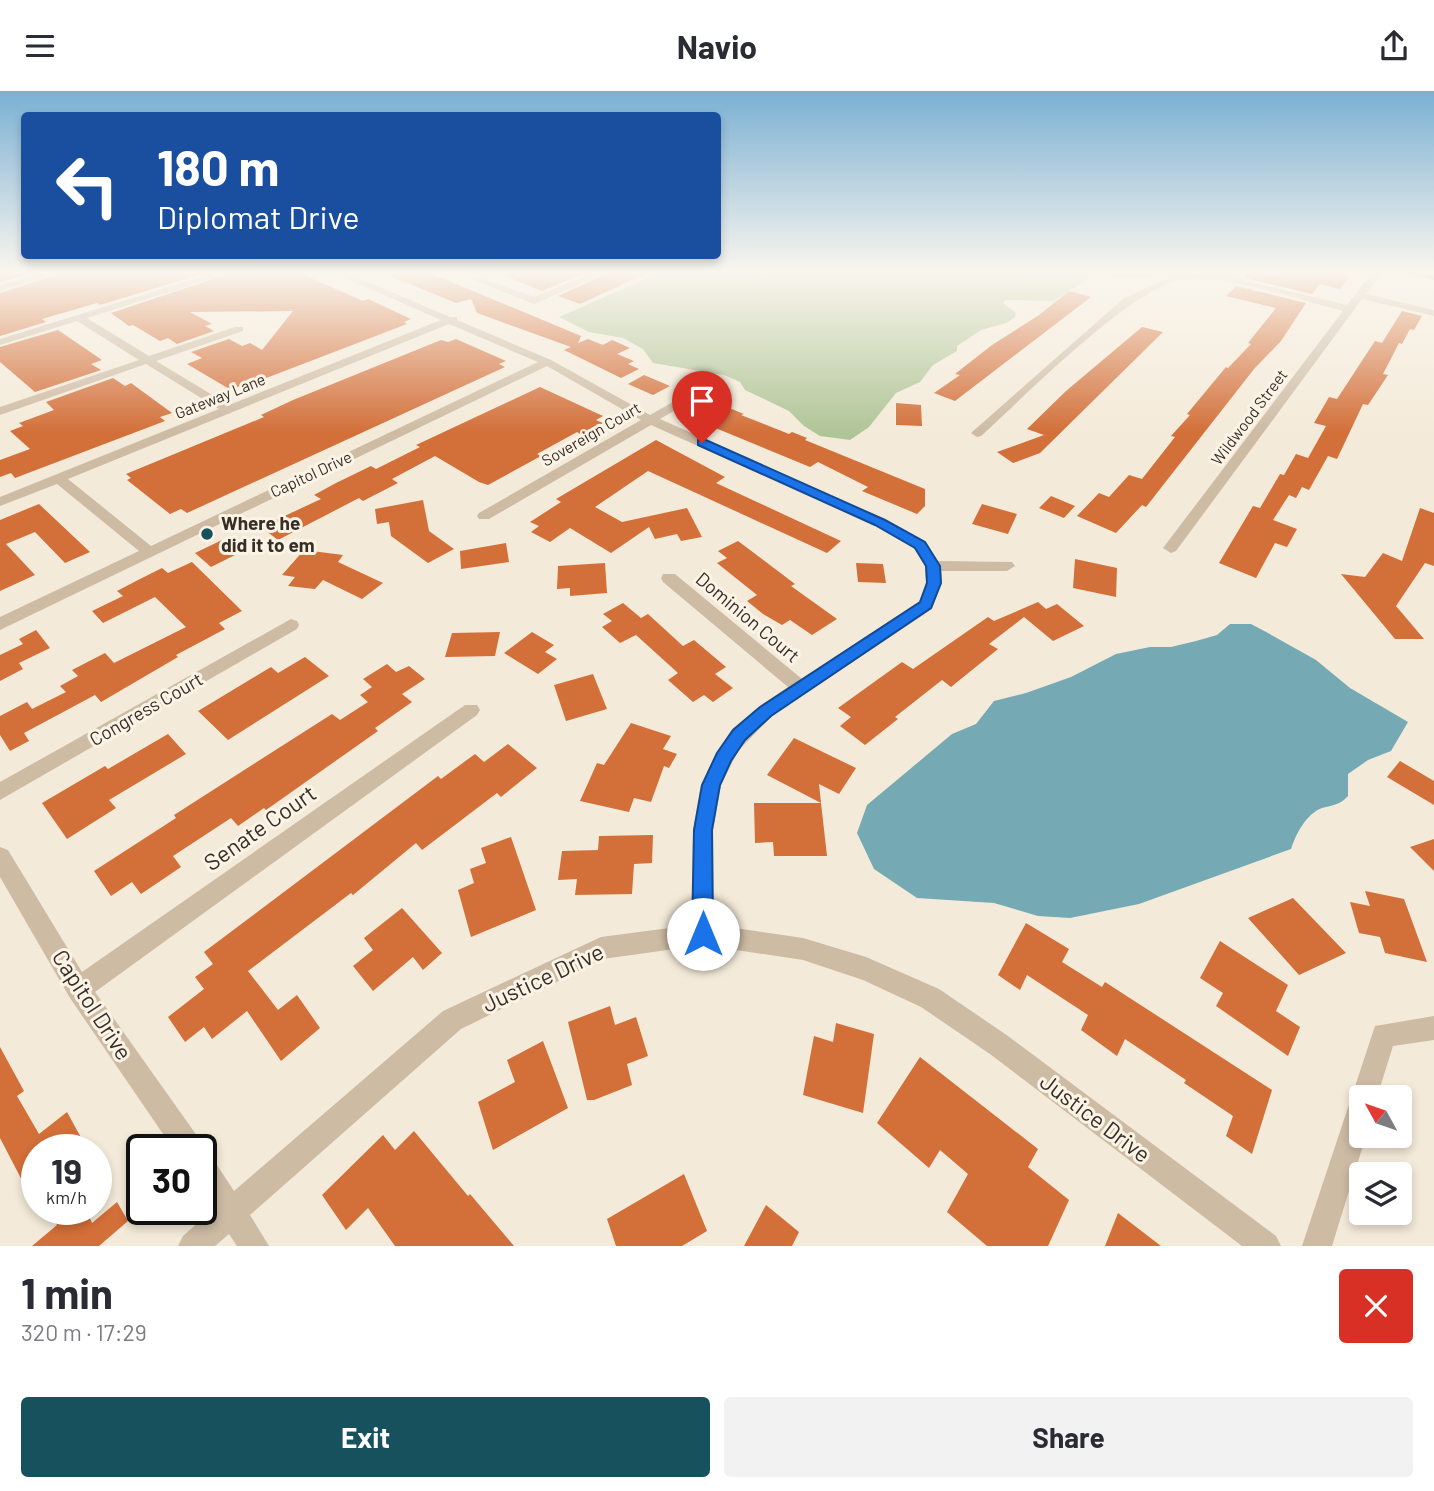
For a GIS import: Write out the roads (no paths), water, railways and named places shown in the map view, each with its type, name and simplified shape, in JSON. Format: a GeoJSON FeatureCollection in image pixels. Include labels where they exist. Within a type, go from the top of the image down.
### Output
{"type":"FeatureCollection","features":[{"type":"Feature","properties":{"kind":"street"},"geometry":{"type":"LineString","coordinates":[[0,342],[56,325]]}},
{"type":"Feature","properties":{"kind":"street"},"geometry":{"type":"LineString","coordinates":[[90,325],[228,409]]}},
{"type":"Feature","properties":{"kind":"street","name":"Gateway Lane"},"geometry":{"type":"LineString","coordinates":[[0,502],[441,325]]}},
{"type":"Feature","properties":{"kind":"street"},"geometry":{"type":"LineString","coordinates":[[464,325],[547,362],[651,420],[880,523],[920,545],[933,566],[934,583],[926,605],[801,688],[739,735],[711,785],[703,830],[703,934]]}},
{"type":"Feature","properties":{"kind":"street"},"geometry":{"type":"LineString","coordinates":[[977,433],[1100,325]]}},
{"type":"Feature","properties":{"kind":"street","name":"Wildwood Street"},"geometry":{"type":"LineString","coordinates":[[1171,548],[1337,325]]}},
{"type":"Feature","properties":{"kind":"street"},"geometry":{"type":"LineString","coordinates":[[0,411],[239,329]]}},
{"type":"Feature","properties":{"kind":"street","name":"Capitol Drive"},"geometry":{"type":"LineString","coordinates":[[0,624],[547,362]]}},
{"type":"Feature","properties":{"kind":"street","name":"Sovereign Court"},"geometry":{"type":"LineString","coordinates":[[484,516],[714,383]]}},
{"type":"Feature","properties":{"kind":"street"},"geometry":{"type":"LineString","coordinates":[[58,478],[148,551]]}},
{"type":"Feature","properties":{"kind":"street"},"geometry":{"type":"LineString","coordinates":[[933,566],[1007,566]]}},
{"type":"Feature","properties":{"kind":"street","name":"Dominion Court"},"geometry":{"type":"LineString","coordinates":[[669,578],[801,688]]}},
{"type":"Feature","properties":{"kind":"street","name":"Congress Court"},"geometry":{"type":"LineString","coordinates":[[0,792],[291,625]]}},
{"type":"Feature","properties":{"kind":"street","name":"Senate Court"},"geometry":{"type":"LineString","coordinates":[[79,989],[471,710]]}},
{"type":"Feature","properties":{"kind":"street","name":"Capitol Drive"},"geometry":{"type":"LineString","coordinates":[[0,857],[79,989],[179,1134]]}},
{"type":"Feature","properties":{"kind":"street","name":"Justice Drive"},"geometry":{"type":"LineString","coordinates":[[193,1246],[452,1020],[601,947],[703,934],[803,949],[866,969],[930,998],[999,1045],[1266,1246]]}},
{"type":"Feature","properties":{"kind":"street"},"geometry":{"type":"LineString","coordinates":[[1368,1085],[1384,1035],[1434,1028]]}},
{"type":"Feature","properties":{"kind":"street"},"geometry":{"type":"LineString","coordinates":[[1317,1246],[1349,1146]]}},
{"type":"Feature","properties":{"kind":"street"},"geometry":{"type":"LineString","coordinates":[[217,1189],[254,1246]]}},
{"type":"Feature","properties":{"kind":"water"},"geometry":{"type":"Polygon","coordinates":[[[1230,624],[1251,624],[1268,633],[1316,660],[1350,688],[1408,722],[1391,751],[1368,760],[1348,774],[1348,796],[1339,803],[1322,808],[1311,815],[1299,831],[1291,849],[1139,904],[1070,918],[1038,916],[994,903],[917,898],[874,869],[857,833],[867,805],[952,734],[976,724],[994,701],[1071,677],[1116,654],[1196,641],[1217,635],[1230,624]]]}},
{"type":"Feature","properties":{"kind":"place","name":"Where he did it to em"},"geometry":{"type":"Point","coordinates":[207,534]}}]}
